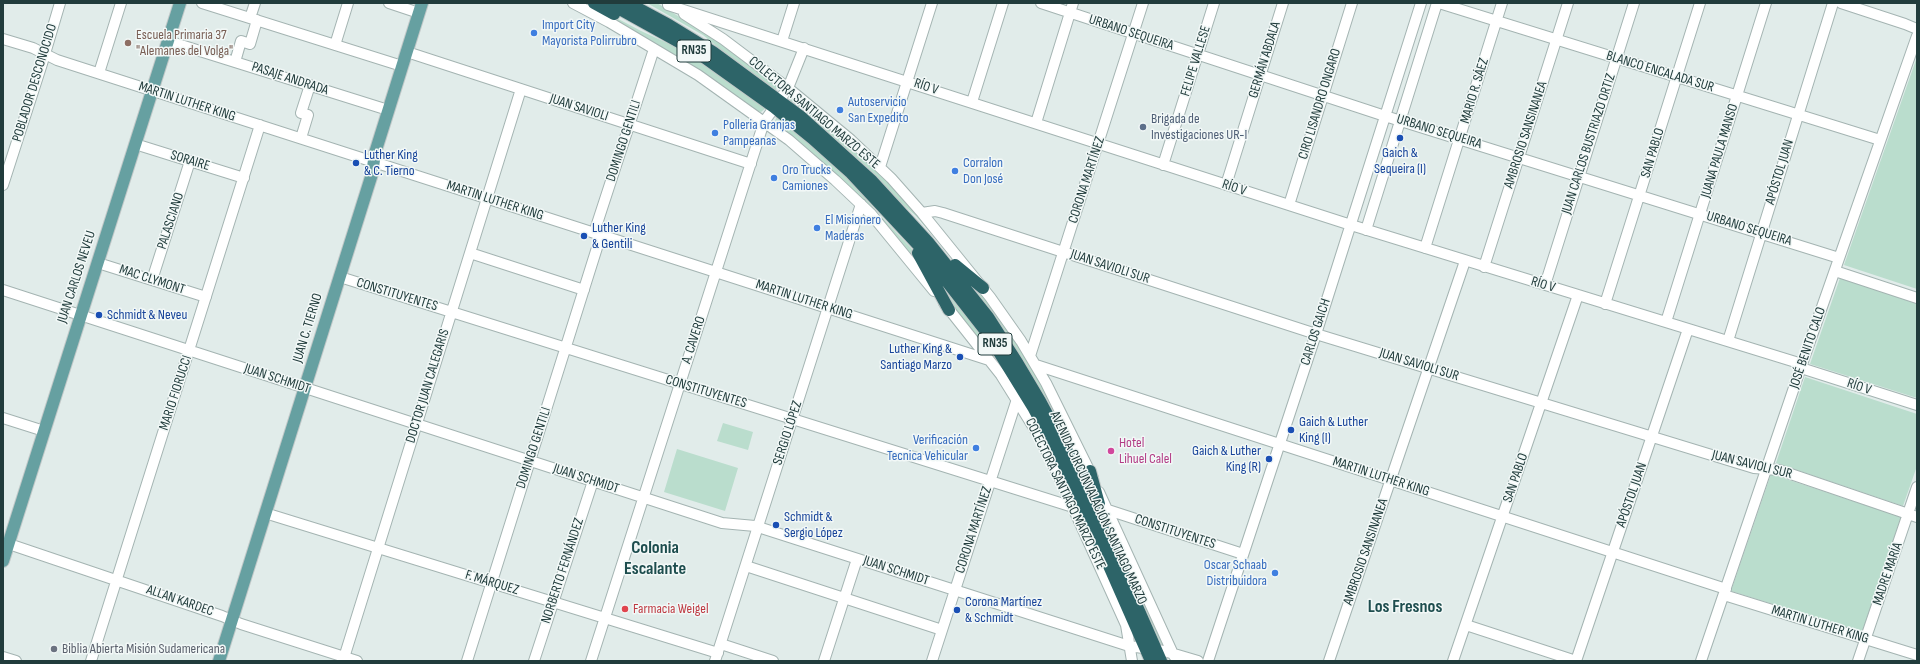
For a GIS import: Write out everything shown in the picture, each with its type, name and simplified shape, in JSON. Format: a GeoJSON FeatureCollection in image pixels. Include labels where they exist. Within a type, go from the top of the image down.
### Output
{"type":"FeatureCollection","features":[{"type":"Feature","properties":{"kind":"highway"},"geometry":{"type":"LineString","coordinates":[[594,3],[646,30],[677,40]]}},
{"type":"Feature","properties":{"kind":"highway","name":"AVENIDA CIRCUNVALACIÓN SANTIAGO MARZO"},"geometry":{"type":"LineString","coordinates":[[608,3],[677,40],[776,104],[838,149],[899,208],[928,242],[975,300],[1018,364],[1074,464],[1139,611],[1151,649],[1151,661]]}},
{"type":"Feature","properties":{"kind":"highway","name":"AVENIDA CIRCUNVALACIÓN SANTIAGO MARZO"},"geometry":{"type":"LineString","coordinates":[[628,3],[693,39],[744,73],[857,179],[899,222],[935,265],[982,326],[1011,369],[1038,416],[1068,475],[1151,649],[1161,661]]}},
{"type":"Feature","properties":{"kind":"highway"},"geometry":{"type":"LineString","coordinates":[[641,3],[699,36],[744,73]]}},
{"type":"Feature","properties":{"kind":"highway"},"geometry":{"type":"LineString","coordinates":[[857,179],[875,205],[916,250],[949,310]]}},
{"type":"Feature","properties":{"kind":"highway"},"geometry":{"type":"LineString","coordinates":[[899,208],[920,224],[958,268],[983,288]]}},
{"type":"Feature","properties":{"kind":"highway"},"geometry":{"type":"LineString","coordinates":[[1090,471],[1098,501],[1128,571],[1139,611]]}},
{"type":"Feature","properties":{"kind":"main road","name":"JUAN CARLOS NEVEU"},"geometry":{"type":"LineString","coordinates":[[3,561],[6,543],[44,431],[180,3]]}},
{"type":"Feature","properties":{"kind":"main road","name":"JUAN C. TIERNO"},"geometry":{"type":"LineString","coordinates":[[219,661],[340,277],[388,110],[420,8]]}},
{"type":"Feature","properties":{"kind":"street","name":"POBLADOR DESCONOCIDO"},"geometry":{"type":"LineString","coordinates":[[3,185],[60,3]]}},
{"type":"Feature","properties":{"kind":"street"},"geometry":{"type":"LineString","coordinates":[[99,73],[121,3]]}},
{"type":"Feature","properties":{"kind":"street"},"geometry":{"type":"LineString","coordinates":[[202,3],[402,66]]}},
{"type":"Feature","properties":{"kind":"street"},"geometry":{"type":"LineString","coordinates":[[235,62],[241,41],[250,44],[255,3]]}},
{"type":"Feature","properties":{"kind":"street"},"geometry":{"type":"LineString","coordinates":[[335,45],[348,3]]}},
{"type":"Feature","properties":{"kind":"street"},"geometry":{"type":"LineString","coordinates":[[389,3],[420,8]]}},
{"type":"Feature","properties":{"kind":"street","name":"COLECTORA SANTIAGO MARZO ESTE"},"geometry":{"type":"LineString","coordinates":[[573,3],[698,75],[764,122],[804,153],[861,204],[895,242],[989,360],[1016,399],[1050,458],[1126,625],[1132,661]]}},
{"type":"Feature","properties":{"kind":"street"},"geometry":{"type":"LineString","coordinates":[[782,41],[794,3]]}},
{"type":"Feature","properties":{"kind":"street"},"geometry":{"type":"LineString","coordinates":[[880,167],[932,3]]}},
{"type":"Feature","properties":{"kind":"street"},"geometry":{"type":"LineString","coordinates":[[972,102],[1003,3]]}},
{"type":"Feature","properties":{"kind":"street","name":"URBANO SEQUEIRA"},"geometry":{"type":"LineString","coordinates":[[1041,3],[1072,8],[1133,33],[1323,96],[1839,258]]}},
{"type":"Feature","properties":{"kind":"street","name":"CORONA MARTÍNEZ"},"geometry":{"type":"LineString","coordinates":[[1030,356],[1143,3]]}},
{"type":"Feature","properties":{"kind":"street","name":"FELIPE VALLESE"},"geometry":{"type":"LineString","coordinates":[[1163,165],[1214,3]]}},
{"type":"Feature","properties":{"kind":"street","name":"GERMÁN ABDALA"},"geometry":{"type":"LineString","coordinates":[[1226,185],[1283,3]]}},
{"type":"Feature","properties":{"kind":"street","name":"CIRO LISANDRO ONGARO"},"geometry":{"type":"LineString","coordinates":[[1289,205],[1352,3]]}},
{"type":"Feature","properties":{"kind":"street","name":"CARLOS GAICH"},"geometry":{"type":"LineString","coordinates":[[1208,661],[1351,226],[1421,3]]}},
{"type":"Feature","properties":{"kind":"street"},"geometry":{"type":"LineString","coordinates":[[1366,230],[1438,3]]}},
{"type":"Feature","properties":{"kind":"street","name":"BLANCO ENCALADA SUR"},"geometry":{"type":"LineString","coordinates":[[1438,3],[1880,140]]}},
{"type":"Feature","properties":{"kind":"street","name":"MARIO R. SÁEZ"},"geometry":{"type":"LineString","coordinates":[[1425,248],[1502,3]]}},
{"type":"Feature","properties":{"kind":"street","name":"AMBROSIO SANSINANEA"},"geometry":{"type":"LineString","coordinates":[[1484,266],[1568,3]]}},
{"type":"Feature","properties":{"kind":"street","name":"JUAN CARLOS BUSTRIAZO ORTIZ"},"geometry":{"type":"LineString","coordinates":[[1545,285],[1634,3]]}},
{"type":"Feature","properties":{"kind":"street","name":"SAN PABLO"},"geometry":{"type":"LineString","coordinates":[[1606,304],[1700,3]]}},
{"type":"Feature","properties":{"kind":"street","name":"JUANA PAULA MANSO"},"geometry":{"type":"LineString","coordinates":[[1666,322],[1766,3]]}},
{"type":"Feature","properties":{"kind":"street","name":"APÓSTOL JUAN"},"geometry":{"type":"LineString","coordinates":[[1728,341],[1833,3]]}},
{"type":"Feature","properties":{"kind":"street"},"geometry":{"type":"LineString","coordinates":[[1841,3],[1917,29]]}},
{"type":"Feature","properties":{"kind":"street","name":"COLECTORA SANTIAGO MARZO ESTE"},"geometry":{"type":"LineString","coordinates":[[667,4],[714,33],[788,88],[851,140],[880,167],[922,213],[983,288],[1009,323],[1036,366],[1090,471],[1174,657]]}},
{"type":"Feature","properties":{"kind":"street","name":"RÍO V"},"geometry":{"type":"LineString","coordinates":[[667,4],[1351,226],[1728,341],[1917,405]]}},
{"type":"Feature","properties":{"kind":"street"},"geometry":{"type":"LineString","coordinates":[[1036,123],[1072,8]]}},
{"type":"Feature","properties":{"kind":"street","name":"JOSÉ BENITO CALO"},"geometry":{"type":"LineString","coordinates":[[1701,661],[1801,366],[1917,36]]}},
{"type":"Feature","properties":{"kind":"street","name":"MARTIN LUTHER KING"},"geometry":{"type":"LineString","coordinates":[[3,39],[33,48],[44,54],[152,91],[989,360]]}},
{"type":"Feature","properties":{"kind":"street","name":"PASAJE ANDRADA"},"geometry":{"type":"LineString","coordinates":[[168,41],[388,110]]}},
{"type":"Feature","properties":{"kind":"street","name":"A. CAVERO"},"geometry":{"type":"LineString","coordinates":[[591,661],[642,497],[764,122],[788,88],[804,48]]}},
{"type":"Feature","properties":{"kind":"street","name":"DOMINGO GENTILI"},"geometry":{"type":"LineString","coordinates":[[467,661],[584,290],[629,124],[654,49]]}},
{"type":"Feature","properties":{"kind":"street","name":"JUAN SAVIOLI"},"geometry":{"type":"LineString","coordinates":[[407,52],[750,164]]}},
{"type":"Feature","properties":{"kind":"street"},"geometry":{"type":"LineString","coordinates":[[301,138],[308,115],[301,113],[310,85]]}},
{"type":"Feature","properties":{"kind":"street","name":"DOCTOR JUAN CALEGARIS"},"geometry":{"type":"LineString","coordinates":[[343,659],[521,89]]}},
{"type":"Feature","properties":{"kind":"street","name":"MARIO FIORUCCI"},"geometry":{"type":"LineString","coordinates":[[91,661],[260,125]]}},
{"type":"Feature","properties":{"kind":"street","name":"SORAIRE"},"geometry":{"type":"LineString","coordinates":[[135,144],[244,178]]}},
{"type":"Feature","properties":{"kind":"street","name":"PALASCIANO"},"geometry":{"type":"LineString","coordinates":[[152,280],[190,161]]}},
{"type":"Feature","properties":{"kind":"street","name":"SERGIO LÓPEZ"},"geometry":{"type":"LineString","coordinates":[[718,653],[861,204]]}},
{"type":"Feature","properties":{"kind":"street","name":"JUAN SAVIOLI SUR"},"geometry":{"type":"LineString","coordinates":[[922,213],[941,212],[1316,334],[1754,468],[1779,470],[1912,516]]}},
{"type":"Feature","properties":{"kind":"street"},"geometry":{"type":"LineString","coordinates":[[470,252],[584,290]]}},
{"type":"Feature","properties":{"kind":"street","name":"AMBROSIO SANSINANEA"},"geometry":{"type":"LineString","coordinates":[[1329,661],[1465,261]]}},
{"type":"Feature","properties":{"kind":"street","name":"MAC CLYMONT"},"geometry":{"type":"LineString","coordinates":[[98,263],[206,297]]}},
{"type":"Feature","properties":{"kind":"street"},"geometry":{"type":"LineString","coordinates":[[1835,270],[1917,298]]}},
{"type":"Feature","properties":{"kind":"street","name":"CONSTITUYENTES"},"geometry":{"type":"LineString","coordinates":[[340,277],[1073,507]]}},
{"type":"Feature","properties":{"kind":"street","name":"JUAN SCHMIDT"},"geometry":{"type":"LineString","coordinates":[[3,290],[725,524],[758,528],[1129,646],[1151,649],[1174,657],[1198,661]]}},
{"type":"Feature","properties":{"kind":"street","name":"SAN PABLO"},"geometry":{"type":"LineString","coordinates":[[1454,661],[1578,295]]}},
{"type":"Feature","properties":{"kind":"street","name":"APÓSTOL JUAN"},"geometry":{"type":"LineString","coordinates":[[1576,661],[1688,329]]}},
{"type":"Feature","properties":{"kind":"street","name":"MARTIN LUTHER KING"},"geometry":{"type":"LineString","coordinates":[[1036,366],[1503,516],[1612,552],[1725,592],[1917,655]]}},
{"type":"Feature","properties":{"kind":"street","name":"CORONA MARTÍNEZ"},"geometry":{"type":"LineString","coordinates":[[932,661],[1016,399]]}},
{"type":"Feature","properties":{"kind":"street"},"geometry":{"type":"LineString","coordinates":[[3,418],[44,431]]}},
{"type":"Feature","properties":{"kind":"street","name":"NORBERTO FERNÁNDEZ"},"geometry":{"type":"LineString","coordinates":[[534,661],[592,481]]}},
{"type":"Feature","properties":{"kind":"street","name":"MADRE MARÍA"},"geometry":{"type":"LineString","coordinates":[[1858,661],[1912,516],[1917,487]]}},
{"type":"Feature","properties":{"kind":"street","name":"CONSTITUYENTES"},"geometry":{"type":"LineString","coordinates":[[1108,510],[1243,554]]}},
{"type":"Feature","properties":{"kind":"street","name":"F. MÁRQUEZ"},"geometry":{"type":"LineString","coordinates":[[265,513],[718,653],[773,661]]}},
{"type":"Feature","properties":{"kind":"street","name":"ALLAN KARDEC"},"geometry":{"type":"LineString","coordinates":[[6,543],[343,659],[357,661]]}},
{"type":"Feature","properties":{"kind":"street"},"geometry":{"type":"LineString","coordinates":[[824,661],[857,559]]}},
{"type":"Feature","properties":{"kind":"street"},"geometry":{"type":"LineString","coordinates":[[746,566],[942,630]]}},
{"type":"Feature","properties":{"kind":"street"},"geometry":{"type":"LineString","coordinates":[[1466,625],[1576,661]]}},
{"type":"Feature","properties":{"kind":"street"},"geometry":{"type":"LineString","coordinates":[[3,657],[16,661]]}},
{"type":"Feature","properties":{"kind":"green space"},"geometry":{"type":"Polygon","coordinates":[[[580,3],[588,3],[641,31],[685,51],[766,108],[761,112],[757,111],[580,3]]]}},
{"type":"Feature","properties":{"kind":"green space"},"geometry":{"type":"Polygon","coordinates":[[[647,3],[657,3],[707,34],[777,85],[776,91],[742,67],[703,35],[647,3]]]}},
{"type":"Feature","properties":{"kind":"green space"},"geometry":{"type":"Polygon","coordinates":[[[1917,57],[1917,289],[1844,265],[1917,57]]]}},
{"type":"Feature","properties":{"kind":"green space"},"geometry":{"type":"Polygon","coordinates":[[[791,98],[795,98],[866,159],[899,192],[963,271],[916,216],[886,190],[846,149],[788,101],[791,98]]]}},
{"type":"Feature","properties":{"kind":"green space"},"geometry":{"type":"Polygon","coordinates":[[[777,116],[849,178],[877,212],[911,248],[924,270],[778,126],[775,121],[777,116]]]}},
{"type":"Feature","properties":{"kind":"green space"},"geometry":{"type":"Polygon","coordinates":[[[929,265],[999,357],[1068,487],[956,312],[929,265]]]}},
{"type":"Feature","properties":{"kind":"green space"},"geometry":{"type":"Polygon","coordinates":[[[962,276],[985,297],[1011,334],[1045,392],[1088,477],[962,276]]]}},
{"type":"Feature","properties":{"kind":"green space"},"geometry":{"type":"Polygon","coordinates":[[[1840,278],[1917,304],[1917,398],[1810,364],[1840,278]]]}},
{"type":"Feature","properties":{"kind":"green space"},"geometry":{"type":"Polygon","coordinates":[[[1805,377],[1917,414],[1917,466],[1903,506],[1776,463],[1805,377]]]}},
{"type":"Feature","properties":{"kind":"green space"},"geometry":{"type":"Polygon","coordinates":[[[723,423],[753,432],[748,450],[717,441],[723,423]]]}},
{"type":"Feature","properties":{"kind":"green space"},"geometry":{"type":"Polygon","coordinates":[[[677,449],[738,468],[725,511],[664,492],[677,449]]]}},
{"type":"Feature","properties":{"kind":"green space"},"geometry":{"type":"Polygon","coordinates":[[[1771,474],[1901,517],[1862,632],[1731,591],[1771,474]]]}},
{"type":"Feature","properties":{"kind":"green space"},"geometry":{"type":"Polygon","coordinates":[[[1134,579],[1164,644],[1163,645],[1160,644],[1145,610],[1134,579]]]}},
{"type":"Feature","properties":{"kind":"place","name":"Import City Mayorista Polirrubro"},"geometry":{"type":"Point","coordinates":[534,33]}},
{"type":"Feature","properties":{"kind":"place","name":"Escuela Primaria 37 \"Alemanes del Volga\""},"geometry":{"type":"Point","coordinates":[128,43]}},
{"type":"Feature","properties":{"kind":"place","name":"Autoservicio San Expedito"},"geometry":{"type":"Point","coordinates":[840,110]}},
{"type":"Feature","properties":{"kind":"place","name":"Brigada de Investigaciones UR-I"},"geometry":{"type":"Point","coordinates":[1143,127]}},
{"type":"Feature","properties":{"kind":"place","name":"Polleria Granjas Pampeanas"},"geometry":{"type":"Point","coordinates":[715,133]}},
{"type":"Feature","properties":{"kind":"place","name":"Gaich & Sequeira (I)"},"geometry":{"type":"Point","coordinates":[1400,138]}},
{"type":"Feature","properties":{"kind":"place","name":"Luther King & C. Tierno"},"geometry":{"type":"Point","coordinates":[356,163]}},
{"type":"Feature","properties":{"kind":"place","name":"Corralon Don José"},"geometry":{"type":"Point","coordinates":[955,171]}},
{"type":"Feature","properties":{"kind":"place","name":"Oro Trucks Camiones"},"geometry":{"type":"Point","coordinates":[774,178]}},
{"type":"Feature","properties":{"kind":"place","name":"El Misionero Maderas"},"geometry":{"type":"Point","coordinates":[817,228]}},
{"type":"Feature","properties":{"kind":"place","name":"Luther King & Gentili"},"geometry":{"type":"Point","coordinates":[584,236]}},
{"type":"Feature","properties":{"kind":"place","name":"Schmidt & Neveu"},"geometry":{"type":"Point","coordinates":[99,315]}},
{"type":"Feature","properties":{"kind":"place","name":"Luther King & Santiago Marzo"},"geometry":{"type":"Point","coordinates":[960,357]}},
{"type":"Feature","properties":{"kind":"place","name":"Gaich & Luther King (I)"},"geometry":{"type":"Point","coordinates":[1291,430]}},
{"type":"Feature","properties":{"kind":"place","name":"Verificación Tecnica Vehicular"},"geometry":{"type":"Point","coordinates":[976,448]}},
{"type":"Feature","properties":{"kind":"place","name":"Hotel Lihuel Calel"},"geometry":{"type":"Point","coordinates":[1111,451]}},
{"type":"Feature","properties":{"kind":"place","name":"Gaich & Luther King (R)"},"geometry":{"type":"Point","coordinates":[1269,459]}},
{"type":"Feature","properties":{"kind":"place","name":"Schmidt & Sergio López"},"geometry":{"type":"Point","coordinates":[776,525]}},
{"type":"Feature","properties":{"kind":"place","name":"Oscar Schaab Distribuidora"},"geometry":{"type":"Point","coordinates":[1275,573]}},
{"type":"Feature","properties":{"kind":"place","name":"Farmacia Weigel"},"geometry":{"type":"Point","coordinates":[625,609]}},
{"type":"Feature","properties":{"kind":"place","name":"Corona Martínez & Schmidt"},"geometry":{"type":"Point","coordinates":[957,610]}},
{"type":"Feature","properties":{"kind":"place","name":"Biblia Abierta Misión Sudamericana"},"geometry":{"type":"Point","coordinates":[54,649]}},
{"type":"Feature","properties":{"kind":"district","name":"Colonia Escalante"},"geometry":{"type":"Point","coordinates":[655,558]}},
{"type":"Feature","properties":{"kind":"district","name":"Los Fresnos"},"geometry":{"type":"Point","coordinates":[1405,607]}}]}
